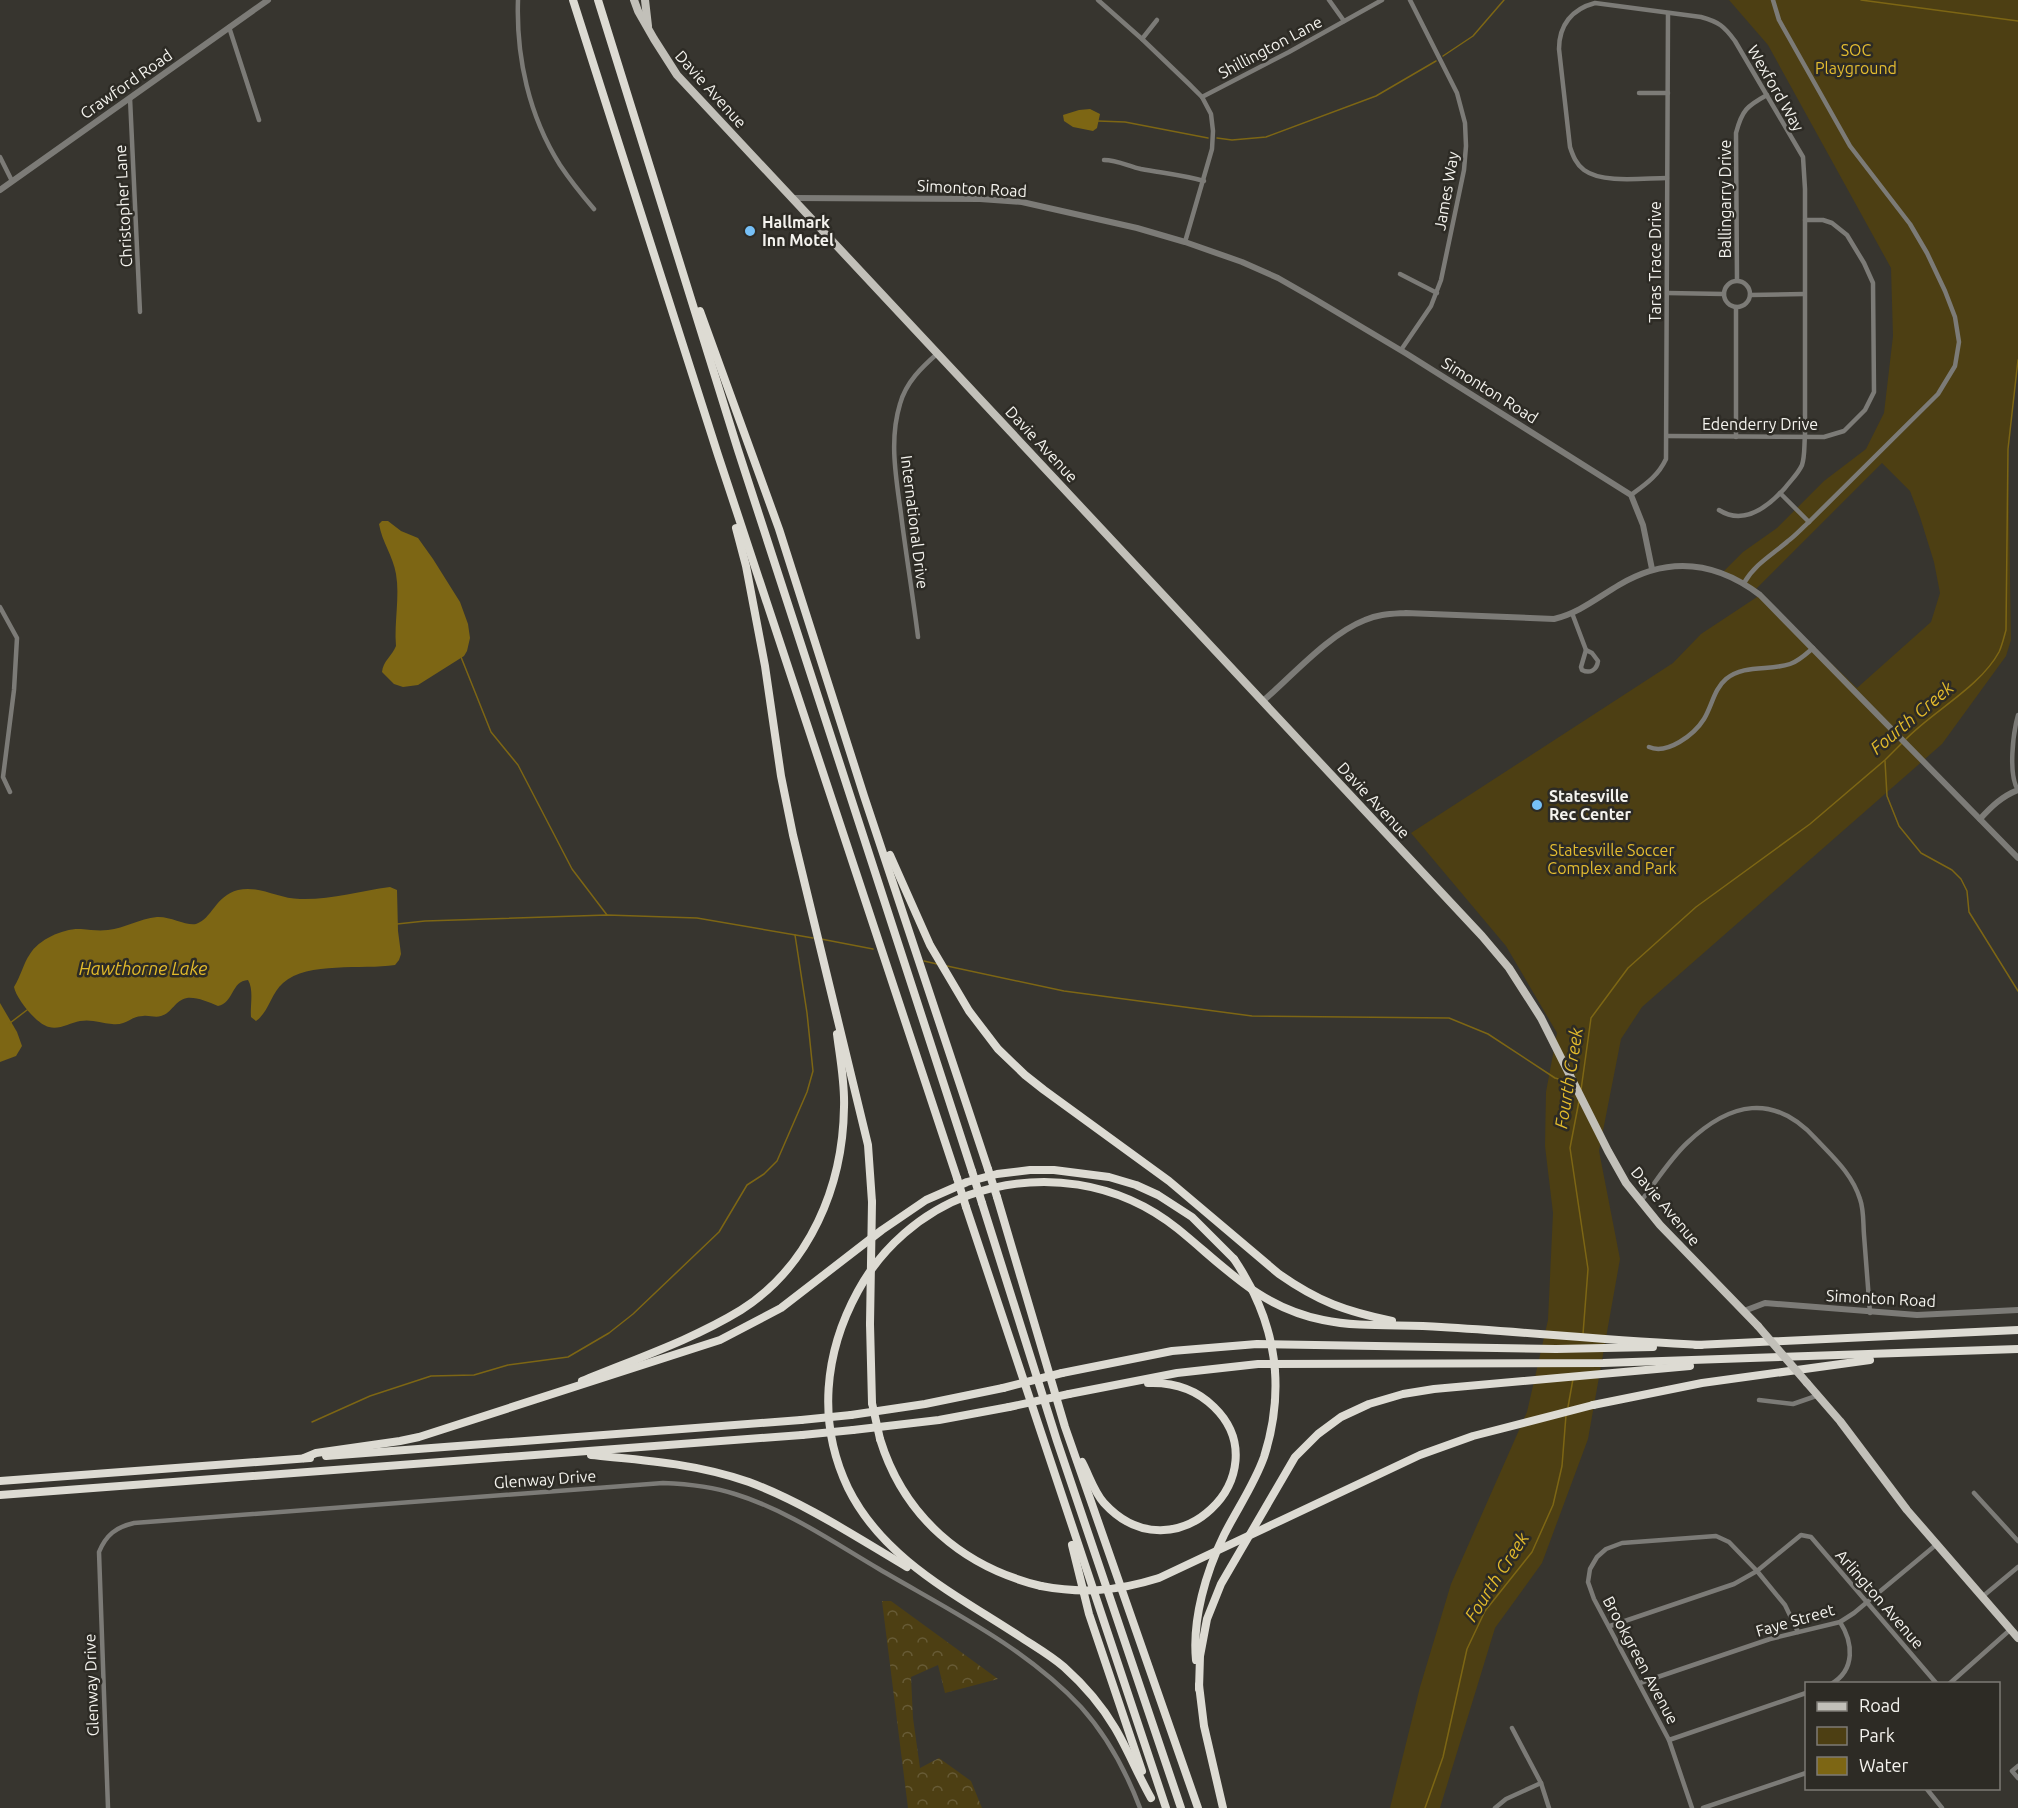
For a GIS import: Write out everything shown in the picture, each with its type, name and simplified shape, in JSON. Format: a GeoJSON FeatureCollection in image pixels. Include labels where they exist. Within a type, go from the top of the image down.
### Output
{"type":"FeatureCollection","features":[{"type":"Feature","properties":{"kind":"highway"},"geometry":{"type":"LineString","coordinates":[[573,0],[718,455],[1166,1808]]}},
{"type":"Feature","properties":{"kind":"highway"},"geometry":{"type":"LineString","coordinates":[[598,0],[738,450],[897,936],[1057,1441],[1181,1808]]}},
{"type":"Feature","properties":{"kind":"highway"},"geometry":{"type":"LineString","coordinates":[[657,191],[779,529],[997,1197],[1065,1427],[1198,1808]]}},
{"type":"Feature","properties":{"kind":"highway"},"geometry":{"type":"LineString","coordinates":[[718,455],[746,566],[765,666],[781,776],[821,955],[868,1145],[872,1202],[870,1324],[872,1402],[880,1439],[895,1477],[907,1498],[922,1518],[963,1554],[1001,1575],[1041,1586],[1097,1591],[1127,1587],[1159,1578],[1420,1455],[1482,1433],[1593,1405],[1702,1383],[1913,1354]]}},
{"type":"Feature","properties":{"kind":"highway"},"geometry":{"type":"LineString","coordinates":[[835,702],[892,862],[930,945],[957,992],[998,1049],[1025,1076],[1153,1168],[1296,1286],[1344,1310],[1388,1320],[1437,1326]]}},
{"type":"Feature","properties":{"kind":"highway"},"geometry":{"type":"LineString","coordinates":[[526,1404],[719,1322],[764,1294],[786,1272],[810,1239],[827,1203],[839,1162],[844,1105],[832,998]]}},
{"type":"Feature","properties":{"kind":"highway"},"geometry":{"type":"LineString","coordinates":[[304,1458],[316,1453],[410,1439],[720,1341],[781,1308],[882,1230],[926,1200],[967,1182],[997,1174],[1054,1170],[1109,1177],[1136,1185],[1158,1195],[1192,1217],[1234,1259],[1257,1299],[1274,1355],[1274,1418],[1263,1459],[1224,1535],[1208,1575],[1195,1648],[1204,1726],[1223,1808]]}},
{"type":"Feature","properties":{"kind":"highway"},"geometry":{"type":"LineString","coordinates":[[1151,1798],[1113,1724],[1075,1678],[1049,1655],[911,1565],[884,1540],[866,1518],[840,1469],[827,1414],[828,1383],[835,1347],[845,1317],[859,1288],[892,1245],[916,1224],[934,1212],[969,1196],[1014,1184],[1055,1182],[1095,1187],[1124,1197],[1160,1215],[1244,1285],[1293,1311],[1336,1322],[1437,1326],[1561,1335],[1609,1341],[1701,1345]]}},
{"type":"Feature","properties":{"kind":"highway"},"geometry":{"type":"LineString","coordinates":[[0,1481],[850,1415],[925,1404],[1062,1373],[1172,1352],[1257,1344],[1605,1350],[2018,1330]]}},
{"type":"Feature","properties":{"kind":"highway"},"geometry":{"type":"LineString","coordinates":[[0,1496],[853,1430],[939,1420],[1177,1373],[1258,1364],[1603,1363],[2018,1349]]}},
{"type":"Feature","properties":{"kind":"highway"},"geometry":{"type":"LineString","coordinates":[[1199,1689],[1200,1656],[1207,1619],[1221,1584],[1295,1457],[1318,1434],[1341,1417],[1369,1404],[1403,1394],[1434,1389],[1770,1359]]}},
{"type":"Feature","properties":{"kind":"highway"},"geometry":{"type":"LineString","coordinates":[[1065,1427],[1102,1501],[1119,1517],[1139,1527],[1158,1531],[1179,1528],[1200,1519],[1214,1508],[1227,1491],[1235,1465],[1234,1441],[1223,1416],[1203,1396],[1183,1386],[1161,1382],[1124,1383]]}},
{"type":"Feature","properties":{"kind":"highway"},"geometry":{"type":"LineString","coordinates":[[563,1453],[670,1462],[748,1482],[812,1511],[962,1599]]}},
{"type":"Feature","properties":{"kind":"highway"},"geometry":{"type":"LineString","coordinates":[[1058,1486],[1089,1614],[1155,1808]]}},
{"type":"Feature","properties":{"kind":"main road","name":"Davie Avenue"},"geometry":{"type":"LineString","coordinates":[[634,0],[638,12],[661,53],[677,75],[1482,936],[1509,968],[1541,1018],[1626,1183],[1660,1225],[1744,1311],[1819,1395],[1889,1487],[2018,1638]]}},
{"type":"Feature","properties":{"kind":"main road"},"geometry":{"type":"LineString","coordinates":[[645,0],[648,27]]}},
{"type":"Feature","properties":{"kind":"street","name":"Crawford Road"},"geometry":{"type":"LineString","coordinates":[[0,190],[268,0]]}},
{"type":"Feature","properties":{"kind":"street"},"geometry":{"type":"LineString","coordinates":[[519,0],[520,50],[530,99],[558,162],[594,209]]}},
{"type":"Feature","properties":{"kind":"street"},"geometry":{"type":"LineString","coordinates":[[1098,0],[1202,97],[1210,114],[1213,131],[1212,149],[1185,242]]}},
{"type":"Feature","properties":{"kind":"street"},"geometry":{"type":"LineString","coordinates":[[1329,0],[1344,21]]}},
{"type":"Feature","properties":{"kind":"street","name":"Shillington Lane"},"geometry":{"type":"LineString","coordinates":[[1202,97],[1382,0]]}},
{"type":"Feature","properties":{"kind":"street","name":"James Way"},"geometry":{"type":"LineString","coordinates":[[1401,350],[1431,306],[1437,293],[1464,170],[1466,146],[1465,123],[1457,93],[1410,0]]}},
{"type":"Feature","properties":{"kind":"street"},"geometry":{"type":"LineString","coordinates":[[1744,583],[1756,566],[1790,540],[1938,394],[1954,366],[1959,342],[1955,317],[1946,291],[1927,253],[1910,224],[1850,146],[1779,20],[1773,0]]}},
{"type":"Feature","properties":{"kind":"street","name":"Wexford Way"},"geometry":{"type":"LineString","coordinates":[[1667,178],[1595,176],[1583,170],[1574,159],[1570,147],[1559,36],[1564,24],[1584,6],[1595,3],[1701,17],[1725,27],[1803,157],[1805,170],[1805,436],[1803,462],[1798,473],[1758,512],[1729,516],[1719,510]]}},
{"type":"Feature","properties":{"kind":"street","name":"Taras Trace Drive"},"geometry":{"type":"LineString","coordinates":[[1631,495],[1660,471],[1666,459],[1668,14]]}},
{"type":"Feature","properties":{"kind":"street"},"geometry":{"type":"LineString","coordinates":[[1142,39],[1157,20]]}},
{"type":"Feature","properties":{"kind":"street"},"geometry":{"type":"LineString","coordinates":[[229,27],[259,120]]}},
{"type":"Feature","properties":{"kind":"street"},"geometry":{"type":"LineString","coordinates":[[1639,93],[1668,93]]}},
{"type":"Feature","properties":{"kind":"street","name":"Ballingarry Drive"},"geometry":{"type":"LineString","coordinates":[[1737,280],[1736,133],[1741,115],[1749,105],[1767,95]]}},
{"type":"Feature","properties":{"kind":"street","name":"Christopher Lane"},"geometry":{"type":"LineString","coordinates":[[130,98],[140,312]]}},
{"type":"Feature","properties":{"kind":"street"},"geometry":{"type":"LineString","coordinates":[[0,157],[12,181]]}},
{"type":"Feature","properties":{"kind":"street"},"geometry":{"type":"LineString","coordinates":[[1104,160],[1114,160],[1141,169],[1179,174],[1203,181]]}},
{"type":"Feature","properties":{"kind":"street","name":"Simonton Road"},"geometry":{"type":"LineString","coordinates":[[793,198],[980,199],[1022,202],[1137,228],[1242,262],[1278,278],[1401,350],[1631,495]]}},
{"type":"Feature","properties":{"kind":"street","name":"Edenderry Drive"},"geometry":{"type":"LineString","coordinates":[[1667,436],[1824,436],[1844,431],[1865,410],[1874,393],[1873,283],[1864,262],[1847,235],[1832,223],[1823,220],[1805,220]]}},
{"type":"Feature","properties":{"kind":"street"},"geometry":{"type":"LineString","coordinates":[[1400,274],[1437,293]]}},
{"type":"Feature","properties":{"kind":"street"},"geometry":{"type":"LineString","coordinates":[[1737,280],[1748,286],[1750,295],[1747,302],[1736,307],[1727,303],[1724,294],[1727,285],[1737,280]]}},
{"type":"Feature","properties":{"kind":"street"},"geometry":{"type":"LineString","coordinates":[[1667,293],[1724,294]]}},
{"type":"Feature","properties":{"kind":"street"},"geometry":{"type":"LineString","coordinates":[[1750,295],[1804,294]]}},
{"type":"Feature","properties":{"kind":"street"},"geometry":{"type":"LineString","coordinates":[[1736,307],[1736,437]]}},
{"type":"Feature","properties":{"kind":"street","name":"International Drive"},"geometry":{"type":"LineString","coordinates":[[918,637],[894,457],[895,429],[900,402],[909,383],[922,366],[938,353]]}},
{"type":"Feature","properties":{"kind":"street"},"geometry":{"type":"LineString","coordinates":[[1780,493],[1809,522]]}},
{"type":"Feature","properties":{"kind":"street"},"geometry":{"type":"LineString","coordinates":[[1631,495],[1642,525],[1652,569]]}},
{"type":"Feature","properties":{"kind":"street"},"geometry":{"type":"LineString","coordinates":[[1263,701],[1347,628],[1366,619],[1406,613],[1554,619],[1572,613],[1618,585],[1652,569],[1680,565],[1702,567],[1723,572],[1760,595],[2018,858]]}},
{"type":"Feature","properties":{"kind":"street"},"geometry":{"type":"LineString","coordinates":[[0,607],[17,638],[14,690],[3,777],[10,792]]}},
{"type":"Feature","properties":{"kind":"street"},"geometry":{"type":"LineString","coordinates":[[1572,613],[1586,650],[1581,667],[1582,670],[1589,672],[1598,665],[1598,661],[1592,653],[1586,650]]}},
{"type":"Feature","properties":{"kind":"street"},"geometry":{"type":"LineString","coordinates":[[1649,747],[1655,750],[1668,747],[1693,731],[1703,720],[1721,684],[1727,678],[1743,671],[1791,664],[1813,648]]}},
{"type":"Feature","properties":{"kind":"street"},"geometry":{"type":"LineString","coordinates":[[1980,819],[1994,804],[2018,790],[2013,784],[2013,748],[2018,715]]}},
{"type":"Feature","properties":{"kind":"street"},"geometry":{"type":"LineString","coordinates":[[1641,1201],[1686,1144],[1714,1122],[1740,1109],[1755,1107],[1778,1111],[1795,1120],[1814,1136],[1853,1181],[1861,1201],[1870,1313]]}},
{"type":"Feature","properties":{"kind":"street","name":"Simonton Road"},"geometry":{"type":"LineString","coordinates":[[1744,1311],[1765,1303],[1917,1315],[2018,1310]]}},
{"type":"Feature","properties":{"kind":"street"},"geometry":{"type":"LineString","coordinates":[[1759,1400],[1793,1404],[1819,1395]]}},
{"type":"Feature","properties":{"kind":"street","name":"Glenway Drive"},"geometry":{"type":"LineString","coordinates":[[108,1808],[99,1558],[104,1541],[122,1526],[134,1523],[663,1483],[702,1485],[736,1494],[775,1509],[972,1623],[1023,1656],[1080,1707],[1099,1730],[1127,1775],[1140,1808]]}},
{"type":"Feature","properties":{"kind":"street"},"geometry":{"type":"LineString","coordinates":[[1974,1493],[2018,1541]]}},
{"type":"Feature","properties":{"kind":"street","name":"Arlington Avenue"},"geometry":{"type":"LineString","coordinates":[[1757,1571],[1801,1535],[1811,1538],[1936,1682]]}},
{"type":"Feature","properties":{"kind":"street","name":"Brookgreen Avenue"},"geometry":{"type":"LineString","coordinates":[[1692,1808],[1670,1740],[1594,1599],[1588,1582],[1590,1569],[1597,1557],[1613,1545],[1716,1536],[1729,1542],[1757,1571],[1785,1605],[1798,1632]]}},
{"type":"Feature","properties":{"kind":"street","name":"Faye Street"},"geometry":{"type":"LineString","coordinates":[[1640,1683],[1759,1642],[1840,1622],[1937,1544]]}},
{"type":"Feature","properties":{"kind":"street"},"geometry":{"type":"LineString","coordinates":[[1982,1597],[2018,1567]]}},
{"type":"Feature","properties":{"kind":"street"},"geometry":{"type":"LineString","coordinates":[[1610,1626],[1734,1584],[1757,1571]]}},
{"type":"Feature","properties":{"kind":"street"},"geometry":{"type":"LineString","coordinates":[[1832,1682],[1845,1672],[1850,1660],[1850,1640],[1840,1622]]}},
{"type":"Feature","properties":{"kind":"street"},"geometry":{"type":"LineString","coordinates":[[1950,1682],[2010,1629]]}},
{"type":"Feature","properties":{"kind":"street"},"geometry":{"type":"LineString","coordinates":[[1670,1740],[1805,1693]]}},
{"type":"Feature","properties":{"kind":"street"},"geometry":{"type":"LineString","coordinates":[[1512,1728],[1541,1783],[1549,1808]]}},
{"type":"Feature","properties":{"kind":"street"},"geometry":{"type":"LineString","coordinates":[[2018,1766],[2012,1771],[2018,1778]]}},
{"type":"Feature","properties":{"kind":"street"},"geometry":{"type":"LineString","coordinates":[[1703,1808],[1805,1773]]}},
{"type":"Feature","properties":{"kind":"street"},"geometry":{"type":"LineString","coordinates":[[1495,1808],[1506,1799],[1541,1783]]}},
{"type":"Feature","properties":{"kind":"street"},"geometry":{"type":"LineString","coordinates":[[1928,1790],[1942,1808]]}},
{"type":"Feature","properties":{"kind":"green space","name":"Statesville Soccer Complex and Park"},"geometry":{"type":"Polygon","coordinates":[[[1729,0],[2018,0],[2018,360],[2008,449],[2011,640],[2006,656],[1942,744],[1642,1007],[1621,1039],[1599,1151],[1620,1259],[1588,1439],[1542,1563],[1495,1628],[1440,1808],[1390,1808],[1420,1687],[1451,1584],[1527,1412],[1548,1320],[1553,1213],[1545,1146],[1546,1092],[1557,1033],[1506,946],[1411,833],[1673,663],[1701,634],[1760,595],[1857,688],[1931,622],[1940,593],[1934,562],[1910,491],[1882,463],[1754,591],[1723,572],[1743,552],[1777,528],[1824,481],[1866,449],[1884,413],[1893,336],[1891,268],[1768,45],[1729,0]]]}},
{"type":"Feature","properties":{"kind":"green space"},"geometry":{"type":"Polygon","coordinates":[[[882,1601],[891,1601],[998,1679],[945,1693],[938,1665],[911,1677],[913,1718],[920,1768],[939,1758],[971,1781],[982,1808],[908,1808],[882,1601]]]}},
{"type":"Feature","properties":{"kind":"water"},"geometry":{"type":"Polygon","coordinates":[[[1090,109],[1100,114],[1097,128],[1093,131],[1073,127],[1064,121],[1063,115],[1090,109]]]}},
{"type":"Feature","properties":{"kind":"water"},"geometry":{"type":"Polygon","coordinates":[[[382,521],[388,521],[401,531],[418,538],[460,602],[468,624],[470,638],[464,656],[418,685],[403,687],[394,684],[382,672],[396,646],[397,583],[395,567],[382,537],[379,524],[382,521]]]}},
{"type":"Feature","properties":{"kind":"water","name":"Hawthorne Lake"},"geometry":{"type":"Polygon","coordinates":[[[390,887],[397,890],[401,954],[395,965],[321,969],[294,976],[279,987],[264,1013],[256,1021],[251,1017],[251,993],[248,980],[238,984],[227,1001],[218,1006],[199,999],[187,998],[179,1001],[159,1017],[139,1016],[117,1024],[84,1021],[57,1028],[49,1027],[38,1021],[27,1010],[14,987],[34,949],[46,939],[67,930],[108,930],[157,917],[196,924],[206,917],[224,897],[238,890],[254,889],[284,897],[311,899],[390,887]]]}},
{"type":"Feature","properties":{"kind":"water"},"geometry":{"type":"Polygon","coordinates":[[[0,1003],[17,1032],[22,1046],[16,1056],[0,1062],[0,1003]]]}},
{"type":"Feature","properties":{"kind":"waterway"},"geometry":{"type":"LineString","coordinates":[[1443,56],[1473,36],[1504,0]]}},
{"type":"Feature","properties":{"kind":"waterway"},"geometry":{"type":"LineString","coordinates":[[1861,0],[2018,21]]}},
{"type":"Feature","properties":{"kind":"waterway"},"geometry":{"type":"LineString","coordinates":[[1217,138],[1232,140],[1266,137],[1376,96],[1436,61]]}},
{"type":"Feature","properties":{"kind":"waterway"},"geometry":{"type":"LineString","coordinates":[[1098,121],[1125,122],[1208,138]]}},
{"type":"Feature","properties":{"kind":"waterway","name":"Fourth Creek"},"geometry":{"type":"LineString","coordinates":[[1906,739],[1968,688],[1991,665],[2003,641],[2006,630],[2008,449],[2018,360]]}},
{"type":"Feature","properties":{"kind":"waterway"},"geometry":{"type":"LineString","coordinates":[[461,657],[491,732],[518,765],[572,869],[607,915]]}},
{"type":"Feature","properties":{"kind":"waterway","name":"Fourth Creek"},"geometry":{"type":"LineString","coordinates":[[1581,1090],[1591,1018],[1628,968],[1696,907],[1810,824],[1902,743]]}},
{"type":"Feature","properties":{"kind":"waterway"},"geometry":{"type":"LineString","coordinates":[[1885,761],[1887,796],[1899,826],[1921,853],[1952,870],[1961,879],[1967,891],[1969,912],[2018,991]]}},
{"type":"Feature","properties":{"kind":"waterway"},"geometry":{"type":"LineString","coordinates":[[397,924],[607,915],[697,918],[813,938]]}},
{"type":"Feature","properties":{"kind":"waterway"},"geometry":{"type":"LineString","coordinates":[[312,1422],[370,1396],[431,1376],[474,1375],[508,1365],[568,1357],[609,1333],[633,1314],[719,1232],[747,1185],[764,1174],[777,1161],[807,1092],[813,1071],[795,935]]}},
{"type":"Feature","properties":{"kind":"waterway"},"geometry":{"type":"LineString","coordinates":[[821,939],[873,949]]}},
{"type":"Feature","properties":{"kind":"waterway"},"geometry":{"type":"LineString","coordinates":[[924,961],[937,964]]}},
{"type":"Feature","properties":{"kind":"waterway"},"geometry":{"type":"LineString","coordinates":[[947,966],[1064,991],[1252,1016],[1449,1018],[1488,1034],[1555,1078],[1569,1082]]}},
{"type":"Feature","properties":{"kind":"waterway"},"geometry":{"type":"LineString","coordinates":[[10,1023],[27,1010]]}},
{"type":"Feature","properties":{"kind":"waterway","name":"Fourth Creek"},"geometry":{"type":"LineString","coordinates":[[1579,1101],[1570,1148],[1588,1269],[1583,1334]]}},
{"type":"Feature","properties":{"kind":"waterway","name":"Fourth Creek"},"geometry":{"type":"LineString","coordinates":[[1568,1407],[1573,1379]]}},
{"type":"Feature","properties":{"kind":"waterway","name":"Fourth Creek"},"geometry":{"type":"LineString","coordinates":[[1425,1808],[1443,1757],[1467,1649],[1485,1611],[1532,1552],[1553,1505],[1562,1466],[1566,1415]]}},
{"type":"Feature","properties":{"kind":"place","name":"Hallmark Inn Motel"},"geometry":{"type":"Point","coordinates":[750,231]}},
{"type":"Feature","properties":{"kind":"place","name":"Statesville Rec Center"},"geometry":{"type":"Point","coordinates":[1537,805]}},
{"type":"Feature","properties":{"kind":"park label","name":"SOC Playground"},"geometry":{"type":"Point","coordinates":[1856,59]}}]}
